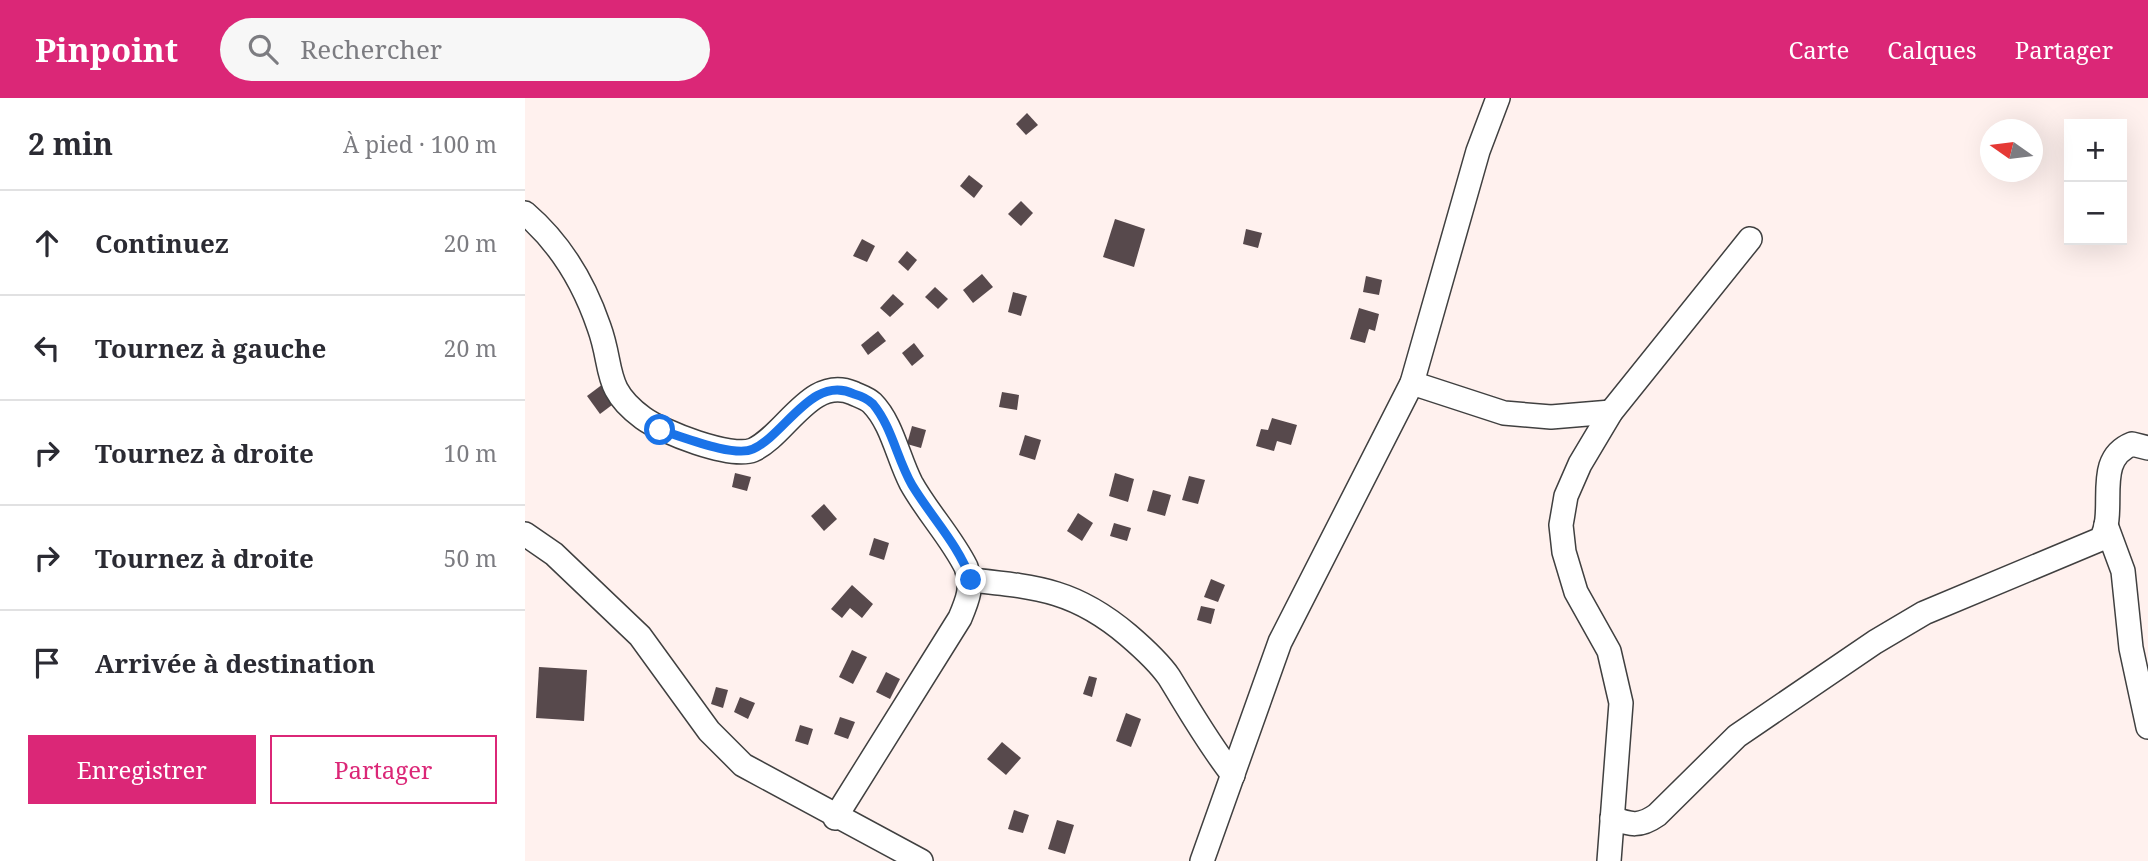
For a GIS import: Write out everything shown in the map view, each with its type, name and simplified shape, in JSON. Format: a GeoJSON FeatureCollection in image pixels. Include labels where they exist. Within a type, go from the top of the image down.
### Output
{"type":"FeatureCollection","features":[{"type":"Feature","properties":{"kind":"street"},"geometry":{"type":"LineString","coordinates":[[1207,854],[1279,642],[1412,383],[1478,151],[1499,98]]}},
{"type":"Feature","properties":{"kind":"street"},"geometry":{"type":"LineString","coordinates":[[525,213],[547,232],[568,261],[600,328],[612,386],[641,417],[660,430],[687,439],[725,449],[751,451],[784,427],[815,396],[849,391],[871,401],[884,419],[912,484],[955,546],[971,580],[970,595],[960,618],[835,818]]}},
{"type":"Feature","properties":{"kind":"street"},"geometry":{"type":"LineString","coordinates":[[1609,861],[1621,703],[1609,651],[1576,592],[1564,552],[1561,524],[1566,496],[1580,464],[1611,412],[1750,239]]}},
{"type":"Feature","properties":{"kind":"street"},"geometry":{"type":"LineString","coordinates":[[1412,383],[1504,413],[1551,417],[1611,412]]}},
{"type":"Feature","properties":{"kind":"street"},"geometry":{"type":"LineString","coordinates":[[1612,818],[1633,825],[1644,824],[1657,816],[1737,736],[1875,642],[1949,601],[2101,539],[2106,525],[2109,470],[2115,456],[2132,444],[2148,448]]}},
{"type":"Feature","properties":{"kind":"street"},"geometry":{"type":"LineString","coordinates":[[2106,525],[2123,571],[2131,648],[2148,727]]}},
{"type":"Feature","properties":{"kind":"street"},"geometry":{"type":"LineString","coordinates":[[525,534],[554,554],[640,636],[709,731],[743,765],[835,818],[921,861]]}},
{"type":"Feature","properties":{"kind":"street"},"geometry":{"type":"LineString","coordinates":[[971,580],[1027,586],[1074,597],[1109,619],[1143,647],[1167,675],[1203,737],[1233,775]]}},
{"type":"Feature","properties":{"kind":"building"},"geometry":{"type":"Polygon","coordinates":[[[1027,113],[1038,125],[1026,135],[1016,124],[1027,113]]]}},
{"type":"Feature","properties":{"kind":"building"},"geometry":{"type":"Polygon","coordinates":[[[969,175],[983,186],[974,198],[960,186],[969,175]]]}},
{"type":"Feature","properties":{"kind":"building"},"geometry":{"type":"Polygon","coordinates":[[[1021,201],[1033,213],[1021,226],[1008,214],[1021,201]]]}},
{"type":"Feature","properties":{"kind":"building"},"geometry":{"type":"Polygon","coordinates":[[[1115,219],[1145,229],[1134,267],[1103,257],[1115,219]]]}},
{"type":"Feature","properties":{"kind":"building"},"geometry":{"type":"Polygon","coordinates":[[[1246,229],[1262,233],[1258,248],[1243,244],[1246,229]]]}},
{"type":"Feature","properties":{"kind":"building"},"geometry":{"type":"Polygon","coordinates":[[[862,239],[875,246],[867,262],[853,256],[862,239]]]}},
{"type":"Feature","properties":{"kind":"building"},"geometry":{"type":"Polygon","coordinates":[[[907,251],[917,260],[908,271],[898,262],[907,251]]]}},
{"type":"Feature","properties":{"kind":"building"},"geometry":{"type":"Polygon","coordinates":[[[982,274],[993,287],[973,303],[963,290],[982,274]]]}},
{"type":"Feature","properties":{"kind":"building"},"geometry":{"type":"Polygon","coordinates":[[[1366,276],[1382,280],[1379,295],[1363,292],[1366,276]]]}},
{"type":"Feature","properties":{"kind":"building"},"geometry":{"type":"Polygon","coordinates":[[[935,287],[948,299],[938,309],[925,297],[935,287]]]}},
{"type":"Feature","properties":{"kind":"building"},"geometry":{"type":"Polygon","coordinates":[[[1013,292],[1027,296],[1021,316],[1008,312],[1013,292]]]}},
{"type":"Feature","properties":{"kind":"building"},"geometry":{"type":"Polygon","coordinates":[[[893,294],[904,304],[890,317],[880,308],[893,294]]]}},
{"type":"Feature","properties":{"kind":"building"},"geometry":{"type":"Polygon","coordinates":[[[1359,308],[1379,314],[1375,331],[1369,329],[1365,343],[1350,339],[1359,308]]]}},
{"type":"Feature","properties":{"kind":"building"},"geometry":{"type":"Polygon","coordinates":[[[878,331],[886,341],[868,355],[861,345],[878,331]]]}},
{"type":"Feature","properties":{"kind":"building"},"geometry":{"type":"Polygon","coordinates":[[[914,343],[924,356],[912,366],[902,353],[914,343]]]}},
{"type":"Feature","properties":{"kind":"building"},"geometry":{"type":"Polygon","coordinates":[[[603,384],[616,402],[600,414],[587,396],[603,384]]]}},
{"type":"Feature","properties":{"kind":"building"},"geometry":{"type":"Polygon","coordinates":[[[1002,392],[1019,395],[1017,410],[999,407],[1002,392]]]}},
{"type":"Feature","properties":{"kind":"building"},"geometry":{"type":"Polygon","coordinates":[[[1272,418],[1297,425],[1291,445],[1277,441],[1274,451],[1256,446],[1261,429],[1268,430],[1272,418]]]}},
{"type":"Feature","properties":{"kind":"building"},"geometry":{"type":"Polygon","coordinates":[[[912,426],[926,430],[921,448],[907,444],[912,426]]]}},
{"type":"Feature","properties":{"kind":"building"},"geometry":{"type":"Polygon","coordinates":[[[1025,435],[1041,440],[1035,460],[1019,455],[1025,435]]]}},
{"type":"Feature","properties":{"kind":"building"},"geometry":{"type":"Polygon","coordinates":[[[735,473],[751,477],[747,491],[732,487],[735,473]]]}},
{"type":"Feature","properties":{"kind":"building"},"geometry":{"type":"Polygon","coordinates":[[[1115,473],[1134,479],[1128,502],[1109,496],[1115,473]]]}},
{"type":"Feature","properties":{"kind":"building"},"geometry":{"type":"Polygon","coordinates":[[[1189,476],[1205,480],[1198,504],[1182,500],[1189,476]]]}},
{"type":"Feature","properties":{"kind":"building"},"geometry":{"type":"Polygon","coordinates":[[[1153,490],[1171,495],[1165,516],[1147,511],[1153,490]]]}},
{"type":"Feature","properties":{"kind":"building"},"geometry":{"type":"Polygon","coordinates":[[[824,504],[837,519],[824,531],[811,516],[824,504]]]}},
{"type":"Feature","properties":{"kind":"building"},"geometry":{"type":"Polygon","coordinates":[[[1078,513],[1093,523],[1082,541],[1067,531],[1078,513]]]}},
{"type":"Feature","properties":{"kind":"building"},"geometry":{"type":"Polygon","coordinates":[[[1114,523],[1131,528],[1127,541],[1110,536],[1114,523]]]}},
{"type":"Feature","properties":{"kind":"building"},"geometry":{"type":"Polygon","coordinates":[[[874,538],[889,543],[884,560],[869,555],[874,538]]]}},
{"type":"Feature","properties":{"kind":"building"},"geometry":{"type":"Polygon","coordinates":[[[1211,579],[1225,585],[1218,602],[1204,597],[1211,579]]]}},
{"type":"Feature","properties":{"kind":"building"},"geometry":{"type":"Polygon","coordinates":[[[852,585],[873,604],[862,618],[850,608],[842,618],[831,609],[852,585]]]}},
{"type":"Feature","properties":{"kind":"building"},"geometry":{"type":"Polygon","coordinates":[[[1201,606],[1215,609],[1211,624],[1197,620],[1201,606]]]}},
{"type":"Feature","properties":{"kind":"building"},"geometry":{"type":"Polygon","coordinates":[[[852,650],[867,657],[853,684],[839,677],[852,650]]]}},
{"type":"Feature","properties":{"kind":"building"},"geometry":{"type":"Polygon","coordinates":[[[539,667],[587,670],[584,721],[536,718],[539,667]]]}},
{"type":"Feature","properties":{"kind":"building"},"geometry":{"type":"Polygon","coordinates":[[[886,672],[900,679],[890,699],[876,692],[886,672]]]}},
{"type":"Feature","properties":{"kind":"building"},"geometry":{"type":"Polygon","coordinates":[[[1089,676],[1097,678],[1092,697],[1083,694],[1089,676]]]}},
{"type":"Feature","properties":{"kind":"building"},"geometry":{"type":"Polygon","coordinates":[[[716,687],[728,690],[723,708],[711,704],[716,687]]]}},
{"type":"Feature","properties":{"kind":"building"},"geometry":{"type":"Polygon","coordinates":[[[740,697],[755,703],[748,719],[734,712],[740,697]]]}},
{"type":"Feature","properties":{"kind":"building"},"geometry":{"type":"Polygon","coordinates":[[[1126,713],[1141,719],[1131,747],[1116,741],[1126,713]]]}},
{"type":"Feature","properties":{"kind":"building"},"geometry":{"type":"Polygon","coordinates":[[[840,717],[855,722],[848,739],[834,734],[840,717]]]}},
{"type":"Feature","properties":{"kind":"building"},"geometry":{"type":"Polygon","coordinates":[[[800,725],[813,729],[808,745],[795,741],[800,725]]]}},
{"type":"Feature","properties":{"kind":"building"},"geometry":{"type":"Polygon","coordinates":[[[1002,742],[1021,758],[1006,775],[987,759],[1002,742]]]}},
{"type":"Feature","properties":{"kind":"building"},"geometry":{"type":"Polygon","coordinates":[[[1014,810],[1029,815],[1023,833],[1008,829],[1014,810]]]}},
{"type":"Feature","properties":{"kind":"building"},"geometry":{"type":"Polygon","coordinates":[[[1057,820],[1074,825],[1065,854],[1048,849],[1057,820]]]}},
{"type":"Feature","properties":{"kind":"route"},"geometry":{"type":"LineString","coordinates":[[660,430],[725,449],[751,451],[784,427],[815,396],[834,391],[849,391],[871,401],[884,419],[912,484],[955,546],[971,580]]}}]}
